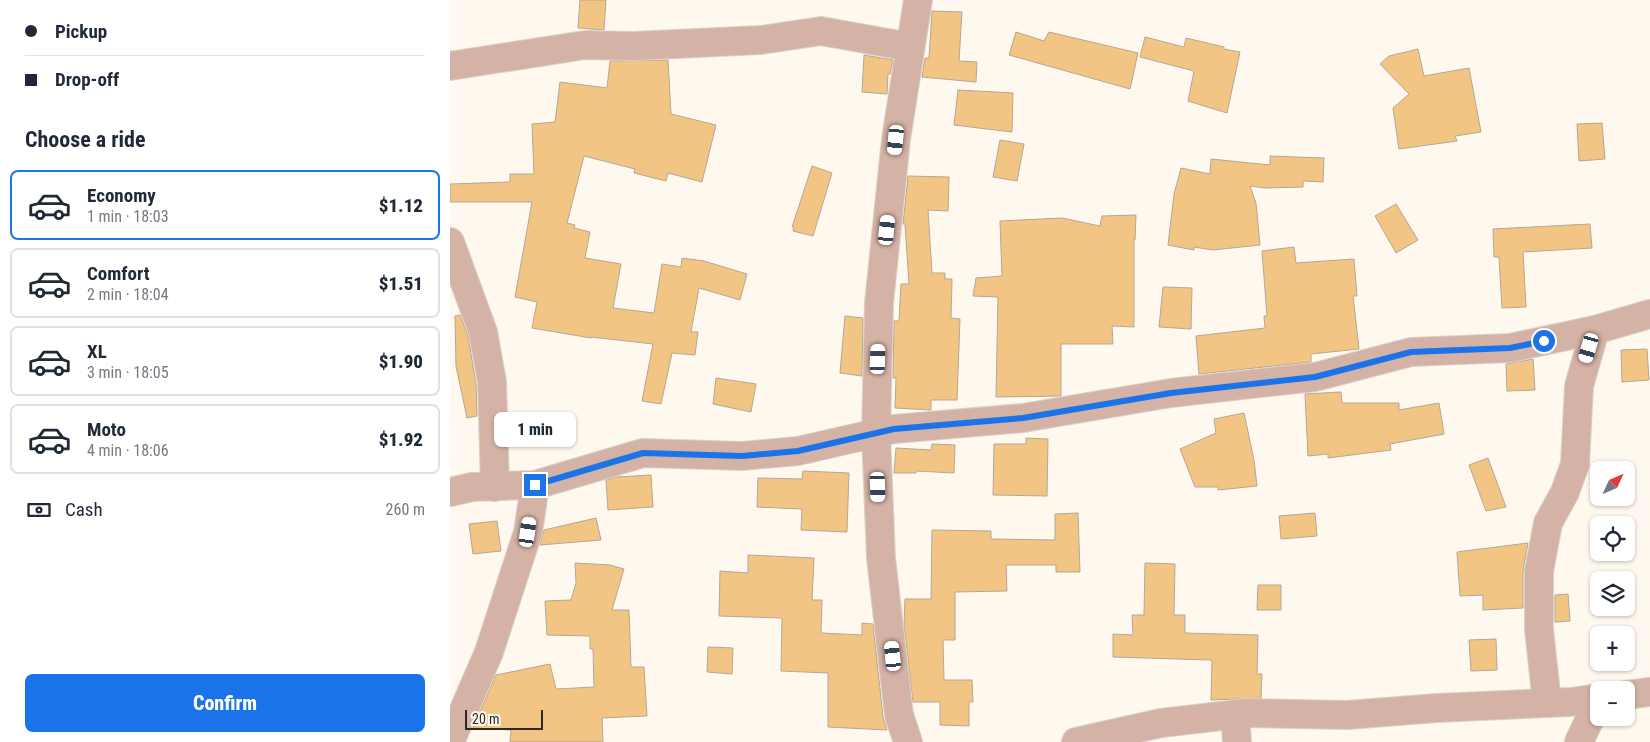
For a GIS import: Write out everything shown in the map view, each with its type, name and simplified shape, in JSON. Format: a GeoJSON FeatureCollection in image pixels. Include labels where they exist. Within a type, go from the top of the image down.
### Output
{"type":"FeatureCollection","features":[{"type":"Feature","properties":{"kind":"street"},"geometry":{"type":"LineString","coordinates":[[908,742],[900,715],[881,558],[876,434],[879,303],[896,140],[918,0]]}},
{"type":"Feature","properties":{"kind":"street"},"geometry":{"type":"LineString","coordinates":[[450,66],[585,45],[633,46],[761,40],[821,31],[910,47]]}},
{"type":"Feature","properties":{"kind":"street"},"geometry":{"type":"LineString","coordinates":[[450,242],[484,332],[492,382],[495,487]]}},
{"type":"Feature","properties":{"kind":"street"},"geometry":{"type":"LineString","coordinates":[[450,492],[472,487],[535,485],[643,453],[742,456],[798,451],[894,429],[1023,418],[1171,393],[1315,377],[1411,352],[1510,348],[1595,330],[1650,314]]}},
{"type":"Feature","properties":{"kind":"street"},"geometry":{"type":"LineString","coordinates":[[1547,703],[1539,629],[1539,571],[1548,523],[1565,492],[1575,464],[1579,386],[1595,330]]}},
{"type":"Feature","properties":{"kind":"street"},"geometry":{"type":"LineString","coordinates":[[450,742],[489,652],[528,532],[535,485]]}},
{"type":"Feature","properties":{"kind":"street"},"geometry":{"type":"LineString","coordinates":[[1635,694],[1650,692]]}},
{"type":"Feature","properties":{"kind":"street"},"geometry":{"type":"LineString","coordinates":[[1076,742],[1161,723],[1247,712],[1347,714],[1590,699]]}},
{"type":"Feature","properties":{"kind":"street"},"geometry":{"type":"LineString","coordinates":[[1235,714],[1237,742]]}},
{"type":"Feature","properties":{"kind":"street"},"geometry":{"type":"LineString","coordinates":[[1579,742],[1590,718]]}},
{"type":"Feature","properties":{"kind":"building"},"geometry":{"type":"Polygon","coordinates":[[[580,0],[606,0],[604,30],[578,28],[580,0]]]}},
{"type":"Feature","properties":{"kind":"building"},"geometry":{"type":"Polygon","coordinates":[[[932,11],[962,12],[959,61],[977,62],[976,82],[922,77],[925,58],[929,58],[932,11]]]}},
{"type":"Feature","properties":{"kind":"building"},"geometry":{"type":"Polygon","coordinates":[[[1016,32],[1044,41],[1049,32],[1138,53],[1130,89],[1009,55],[1016,32]]]}},
{"type":"Feature","properties":{"kind":"building"},"geometry":{"type":"Polygon","coordinates":[[[1145,37],[1184,47],[1186,38],[1240,52],[1227,113],[1188,101],[1194,71],[1140,57],[1145,37]]]}},
{"type":"Feature","properties":{"kind":"building"},"geometry":{"type":"Polygon","coordinates":[[[1418,49],[1424,76],[1469,68],[1481,132],[1455,136],[1457,141],[1399,149],[1393,108],[1409,94],[1380,64],[1389,56],[1418,49]]]}},
{"type":"Feature","properties":{"kind":"building"},"geometry":{"type":"Polygon","coordinates":[[[864,55],[893,60],[890,74],[888,74],[887,94],[862,92],[864,55]]]}},
{"type":"Feature","properties":{"kind":"building"},"geometry":{"type":"Polygon","coordinates":[[[668,60],[671,114],[716,125],[702,182],[668,173],[666,181],[634,173],[635,169],[584,156],[567,223],[575,225],[574,228],[590,232],[585,258],[621,264],[613,308],[654,313],[662,264],[681,267],[682,258],[704,261],[747,274],[740,300],[699,288],[691,332],[698,332],[695,355],[672,353],[661,404],[642,401],[653,344],[591,338],[532,328],[537,302],[515,297],[532,202],[450,202],[450,184],[510,182],[510,174],[534,174],[532,124],[555,122],[560,82],[607,88],[610,61],[668,60]]]}},
{"type":"Feature","properties":{"kind":"building"},"geometry":{"type":"Polygon","coordinates":[[[958,90],[1013,93],[1012,132],[954,125],[958,90]]]}},
{"type":"Feature","properties":{"kind":"building"},"geometry":{"type":"Polygon","coordinates":[[[1602,123],[1605,159],[1579,161],[1577,124],[1602,123]]]}},
{"type":"Feature","properties":{"kind":"building"},"geometry":{"type":"Polygon","coordinates":[[[1000,140],[1024,144],[1017,181],[993,177],[1000,140]]]}},
{"type":"Feature","properties":{"kind":"building"},"geometry":{"type":"Polygon","coordinates":[[[1270,156],[1324,158],[1323,182],[1303,181],[1303,187],[1265,188],[1250,186],[1256,203],[1260,245],[1213,250],[1194,247],[1194,250],[1168,245],[1174,194],[1181,168],[1210,174],[1211,159],[1270,165],[1270,156]]]}},
{"type":"Feature","properties":{"kind":"building"},"geometry":{"type":"Polygon","coordinates":[[[812,166],[832,173],[813,236],[793,231],[794,227],[792,227],[812,166]]]}},
{"type":"Feature","properties":{"kind":"building"},"geometry":{"type":"Polygon","coordinates":[[[908,176],[949,177],[948,211],[928,210],[932,273],[945,273],[945,279],[952,279],[951,318],[960,319],[957,400],[931,400],[931,410],[895,408],[896,378],[893,378],[894,321],[899,321],[901,284],[909,284],[905,224],[903,224],[908,176]]]}},
{"type":"Feature","properties":{"kind":"building"},"geometry":{"type":"Polygon","coordinates":[[[1396,204],[1418,240],[1396,253],[1375,216],[1396,204]]]}},
{"type":"Feature","properties":{"kind":"building"},"geometry":{"type":"Polygon","coordinates":[[[1136,215],[1134,239],[1134,327],[1112,326],[1113,344],[1061,344],[1061,396],[996,397],[998,297],[973,296],[976,278],[1002,276],[1000,221],[1062,218],[1100,226],[1102,216],[1136,215]]]}},
{"type":"Feature","properties":{"kind":"building"},"geometry":{"type":"Polygon","coordinates":[[[1590,224],[1592,248],[1523,252],[1526,307],[1502,308],[1499,257],[1494,257],[1493,229],[1590,224]]]}},
{"type":"Feature","properties":{"kind":"building"},"geometry":{"type":"Polygon","coordinates":[[[1294,247],[1296,263],[1354,259],[1357,296],[1353,296],[1359,349],[1311,354],[1311,362],[1199,374],[1196,336],[1265,328],[1264,316],[1267,316],[1262,251],[1294,247]]]}},
{"type":"Feature","properties":{"kind":"building"},"geometry":{"type":"Polygon","coordinates":[[[1163,287],[1192,288],[1191,329],[1159,327],[1163,287]]]}},
{"type":"Feature","properties":{"kind":"building"},"geometry":{"type":"Polygon","coordinates":[[[460,315],[468,336],[476,384],[477,416],[467,418],[456,366],[455,316],[460,315]]]}},
{"type":"Feature","properties":{"kind":"building"},"geometry":{"type":"Polygon","coordinates":[[[845,316],[863,318],[862,376],[840,373],[845,316]]]}},
{"type":"Feature","properties":{"kind":"building"},"geometry":{"type":"Polygon","coordinates":[[[1647,349],[1649,380],[1622,382],[1621,350],[1647,349]]]}},
{"type":"Feature","properties":{"kind":"building"},"geometry":{"type":"Polygon","coordinates":[[[1533,359],[1535,390],[1507,391],[1506,364],[1533,359]]]}},
{"type":"Feature","properties":{"kind":"building"},"geometry":{"type":"Polygon","coordinates":[[[716,378],[756,384],[751,412],[713,404],[716,378]]]}},
{"type":"Feature","properties":{"kind":"building"},"geometry":{"type":"Polygon","coordinates":[[[1341,392],[1342,403],[1399,403],[1399,410],[1439,403],[1444,434],[1390,444],[1391,450],[1328,458],[1328,454],[1308,456],[1305,394],[1341,392]]]}},
{"type":"Feature","properties":{"kind":"building"},"geometry":{"type":"Polygon","coordinates":[[[1244,413],[1254,460],[1257,486],[1218,490],[1218,487],[1195,487],[1180,449],[1216,433],[1214,419],[1244,413]]]}},
{"type":"Feature","properties":{"kind":"building"},"geometry":{"type":"Polygon","coordinates":[[[1026,438],[1048,439],[1047,496],[993,495],[994,444],[1026,444],[1026,438]]]}},
{"type":"Feature","properties":{"kind":"building"},"geometry":{"type":"Polygon","coordinates":[[[932,444],[955,445],[954,473],[916,471],[916,473],[894,473],[896,448],[931,450],[932,444]]]}},
{"type":"Feature","properties":{"kind":"building"},"geometry":{"type":"Polygon","coordinates":[[[1488,458],[1506,507],[1486,511],[1469,465],[1488,458]]]}},
{"type":"Feature","properties":{"kind":"building"},"geometry":{"type":"Polygon","coordinates":[[[803,471],[849,473],[847,532],[801,530],[802,509],[757,507],[758,478],[802,479],[803,471]]]}},
{"type":"Feature","properties":{"kind":"building"},"geometry":{"type":"Polygon","coordinates":[[[651,475],[653,507],[608,510],[606,480],[616,477],[651,475]]]}},
{"type":"Feature","properties":{"kind":"building"},"geometry":{"type":"Polygon","coordinates":[[[1078,513],[1080,572],[1056,572],[1056,565],[1006,565],[1007,591],[955,592],[955,640],[943,640],[944,680],[972,680],[973,702],[969,702],[969,726],[940,725],[940,702],[913,702],[904,625],[905,599],[931,599],[932,530],[991,531],[991,539],[1055,540],[1055,514],[1078,513]]]}},
{"type":"Feature","properties":{"kind":"building"},"geometry":{"type":"Polygon","coordinates":[[[1315,513],[1317,536],[1281,539],[1279,516],[1315,513]]]}},
{"type":"Feature","properties":{"kind":"building"},"geometry":{"type":"Polygon","coordinates":[[[596,518],[601,540],[540,545],[544,530],[596,518]]]}},
{"type":"Feature","properties":{"kind":"building"},"geometry":{"type":"Polygon","coordinates":[[[497,521],[501,551],[473,554],[469,524],[497,521]]]}},
{"type":"Feature","properties":{"kind":"building"},"geometry":{"type":"Polygon","coordinates":[[[1528,543],[1523,571],[1523,608],[1483,610],[1483,595],[1460,596],[1457,552],[1528,543]]]}},
{"type":"Feature","properties":{"kind":"building"},"geometry":{"type":"Polygon","coordinates":[[[748,555],[814,558],[812,600],[822,600],[821,633],[862,635],[862,623],[873,624],[883,717],[887,730],[828,727],[828,673],[781,671],[782,618],[719,616],[720,571],[748,573],[748,555]]]}},
{"type":"Feature","properties":{"kind":"building"},"geometry":{"type":"Polygon","coordinates":[[[575,563],[610,565],[624,569],[612,610],[629,610],[631,667],[644,667],[647,716],[602,718],[603,742],[510,742],[511,730],[473,728],[496,675],[550,664],[556,689],[594,687],[593,649],[590,649],[590,636],[547,635],[545,601],[571,600],[576,583],[575,563]]]}},
{"type":"Feature","properties":{"kind":"building"},"geometry":{"type":"Polygon","coordinates":[[[1145,563],[1175,564],[1174,615],[1185,615],[1185,633],[1258,635],[1257,674],[1262,674],[1261,698],[1211,700],[1212,661],[1210,660],[1113,657],[1113,634],[1133,635],[1132,615],[1144,615],[1145,563]]]}},
{"type":"Feature","properties":{"kind":"building"},"geometry":{"type":"Polygon","coordinates":[[[1258,585],[1281,585],[1281,610],[1257,610],[1258,585]]]}},
{"type":"Feature","properties":{"kind":"building"},"geometry":{"type":"Polygon","coordinates":[[[1568,594],[1570,621],[1555,622],[1555,595],[1568,594]]]}},
{"type":"Feature","properties":{"kind":"building"},"geometry":{"type":"Polygon","coordinates":[[[1496,639],[1497,670],[1471,671],[1469,640],[1496,639]]]}},
{"type":"Feature","properties":{"kind":"building"},"geometry":{"type":"Polygon","coordinates":[[[708,647],[733,648],[732,674],[707,672],[708,647]]]}},
{"type":"Feature","properties":{"kind":"route"},"geometry":{"type":"LineString","coordinates":[[535,485],[643,453],[742,456],[798,451],[894,429],[1023,418],[1171,393],[1315,377],[1411,352],[1510,348],[1544,341]]}}]}
